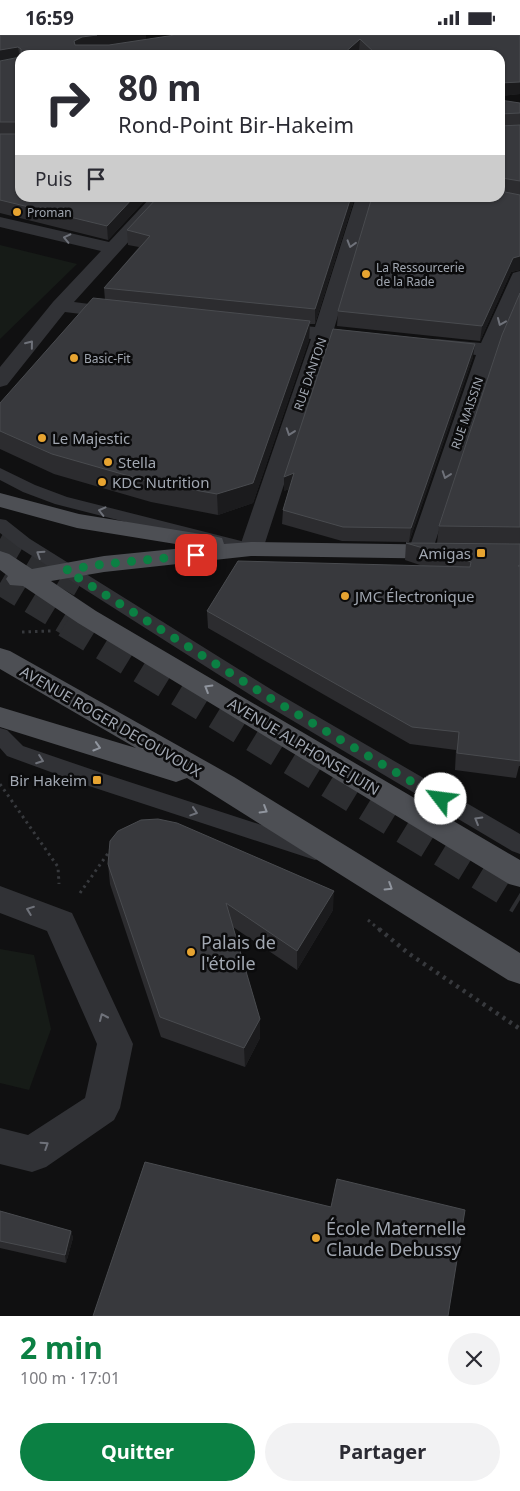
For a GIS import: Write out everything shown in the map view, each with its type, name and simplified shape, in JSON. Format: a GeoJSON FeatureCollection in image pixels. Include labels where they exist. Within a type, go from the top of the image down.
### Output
{"type":"FeatureCollection","features":[{"type":"Feature","properties":{"kind":"main road"},"geometry":{"type":"LineString","coordinates":[[0,500],[77,521],[251,549]]}},
{"type":"Feature","properties":{"kind":"main road"},"geometry":{"type":"LineString","coordinates":[[0,582],[104,564],[251,549],[520,553]]}},
{"type":"Feature","properties":{"kind":"main road","name":"AVENUE ALPHONSE JUIN"},"geometry":{"type":"LineString","coordinates":[[0,559],[87,617],[520,875]]}},
{"type":"Feature","properties":{"kind":"main road","name":"AVENUE ROGER DECOUVOUX"},"geometry":{"type":"LineString","coordinates":[[0,657],[222,785]]}},
{"type":"Feature","properties":{"kind":"main road"},"geometry":{"type":"LineString","coordinates":[[0,717],[222,785],[348,861],[520,970]]}},
{"type":"Feature","properties":{"kind":"street"},"geometry":{"type":"LineString","coordinates":[[0,381],[60,306],[156,202]]}},
{"type":"Feature","properties":{"kind":"street","name":"RUE DANTON"},"geometry":{"type":"LineString","coordinates":[[251,549],[324,334],[364,202]]}},
{"type":"Feature","properties":{"kind":"street"},"geometry":{"type":"LineString","coordinates":[[0,222],[114,249]]}},
{"type":"Feature","properties":{"kind":"street","name":"RUE MAISSIN"},"geometry":{"type":"LineString","coordinates":[[420,552],[488,350],[520,277]]}},
{"type":"Feature","properties":{"kind":"street"},"geometry":{"type":"LineString","coordinates":[[60,306],[138,314]]}},
{"type":"Feature","properties":{"kind":"street"},"geometry":{"type":"LineString","coordinates":[[255,327],[382,340]]}},
{"type":"Feature","properties":{"kind":"street"},"geometry":{"type":"LineString","coordinates":[[420,344],[488,350]]}},
{"type":"Feature","properties":{"kind":"street"},"geometry":{"type":"LineString","coordinates":[[0,899],[60,922],[115,1043],[102,1108],[32,1153],[0,1146]]}},
{"type":"Feature","properties":{"kind":"lane"},"geometry":{"type":"LineString","coordinates":[[0,473],[11,480],[63,500],[251,549]]}},
{"type":"Feature","properties":{"kind":"lane"},"geometry":{"type":"LineString","coordinates":[[0,523],[24,543],[270,698],[520,845]]}},
{"type":"Feature","properties":{"kind":"lane"},"geometry":{"type":"LineString","coordinates":[[0,735],[15,751],[97,780],[348,861]]}},
{"type":"Feature","properties":{"kind":"path"},"geometry":{"type":"LineString","coordinates":[[0,784],[58,867],[60,922]]}},
{"type":"Feature","properties":{"kind":"path"},"geometry":{"type":"LineString","coordinates":[[60,922],[112,846]]}},
{"type":"Feature","properties":{"kind":"path"},"geometry":{"type":"LineString","coordinates":[[360,913],[408,953],[520,1029]]}},
{"type":"Feature","properties":{"kind":"shaded area"},"geometry":{"type":"Polygon","coordinates":[[[0,245],[77,264],[0,339],[0,245]]]}},
{"type":"Feature","properties":{"kind":"shaded area"},"geometry":{"type":"Polygon","coordinates":[[[0,949],[34,955],[51,1029],[29,1090],[0,1083],[0,949]]]}},
{"type":"Feature","properties":{"kind":"building"},"geometry":{"type":"Polygon","coordinates":[[[0,35],[97,35],[82,37],[74,41],[75,45],[109,45],[175,35],[520,35],[520,82],[505,83],[505,50],[372,50],[360,39],[348,50],[21,50],[18,47],[0,50],[0,35]]]}},
{"type":"Feature","properties":{"kind":"building"},"geometry":{"type":"Polygon","coordinates":[[[15,58],[15,122],[0,122],[0,61],[15,58]]]}},
{"type":"Feature","properties":{"kind":"building"},"geometry":{"type":"Polygon","coordinates":[[[505,101],[520,103],[520,113],[505,114],[505,101]]]}},
{"type":"Feature","properties":{"kind":"building"},"geometry":{"type":"Polygon","coordinates":[[[520,125],[520,181],[505,178],[505,126],[520,125]]]}},
{"type":"Feature","properties":{"kind":"building"},"geometry":{"type":"Polygon","coordinates":[[[0,134],[15,134],[15,202],[129,202],[107,226],[0,200],[0,134]]]}},
{"type":"Feature","properties":{"kind":"building"},"geometry":{"type":"Polygon","coordinates":[[[505,192],[520,195],[520,256],[513,258],[482,326],[338,311],[371,202],[505,202],[505,192]]]}},
{"type":"Feature","properties":{"kind":"building"},"geometry":{"type":"Polygon","coordinates":[[[153,202],[349,202],[315,309],[104,288],[150,236],[127,230],[153,202]]]}},
{"type":"Feature","properties":{"kind":"building"},"geometry":{"type":"Polygon","coordinates":[[[520,293],[520,527],[439,526],[502,335],[520,293]]]}},
{"type":"Feature","properties":{"kind":"building"},"geometry":{"type":"Polygon","coordinates":[[[93,298],[310,321],[253,483],[217,494],[150,482],[52,454],[0,431],[0,403],[93,298]]]}},
{"type":"Feature","properties":{"kind":"building"},"geometry":{"type":"Polygon","coordinates":[[[333,329],[475,344],[411,528],[343,527],[283,510],[294,473],[284,477],[333,329]]]}},
{"type":"Feature","properties":{"kind":"building"},"geometry":{"type":"Polygon","coordinates":[[[406,543],[520,544],[520,565],[518,566],[520,566],[520,761],[457,753],[459,732],[412,727],[207,611],[238,561],[470,567],[471,562],[406,543]]]}},
{"type":"Feature","properties":{"kind":"building","name":"Palais de l'étoile"},"geometry":{"type":"Polygon","coordinates":[[[158,819],[177,823],[334,891],[297,951],[226,903],[260,1019],[244,1048],[160,1017],[108,864],[110,841],[118,831],[141,820],[158,819]]]}},
{"type":"Feature","properties":{"kind":"building"},"geometry":{"type":"Polygon","coordinates":[[[145,1162],[331,1207],[337,1179],[465,1210],[448,1316],[93,1316],[145,1162]]]}},
{"type":"Feature","properties":{"kind":"building"},"geometry":{"type":"Polygon","coordinates":[[[0,1211],[71,1231],[65,1255],[0,1241],[0,1211]]]}},
{"type":"Feature","properties":{"kind":"tunnel"},"geometry":{"type":"LineString","coordinates":[[0,539],[80,585]]}},
{"type":"Feature","properties":{"kind":"tunnel"},"geometry":{"type":"LineString","coordinates":[[0,583],[68,624]]}},
{"type":"Feature","properties":{"kind":"tunnel"},"geometry":{"type":"LineString","coordinates":[[66,623],[520,900]]}},
{"type":"Feature","properties":{"kind":"place","name":"Proman"},"geometry":{"type":"Point","coordinates":[17,212]}},
{"type":"Feature","properties":{"kind":"place","name":"La Ressourcerie de la Rade"},"geometry":{"type":"Point","coordinates":[366,274]}},
{"type":"Feature","properties":{"kind":"place","name":"Basic-Fit"},"geometry":{"type":"Point","coordinates":[74,358]}},
{"type":"Feature","properties":{"kind":"place","name":"Le Majestic"},"geometry":{"type":"Point","coordinates":[42,438]}},
{"type":"Feature","properties":{"kind":"place","name":"Stella"},"geometry":{"type":"Point","coordinates":[108,462]}},
{"type":"Feature","properties":{"kind":"place","name":"KDC Nutrition"},"geometry":{"type":"Point","coordinates":[102,482]}},
{"type":"Feature","properties":{"kind":"place","name":"Amigas"},"geometry":{"type":"Point","coordinates":[481,553]}},
{"type":"Feature","properties":{"kind":"place","name":"JMC Électronique"},"geometry":{"type":"Point","coordinates":[345,596]}},
{"type":"Feature","properties":{"kind":"place","name":"Bir Hakeim"},"geometry":{"type":"Point","coordinates":[97,780]}},
{"type":"Feature","properties":{"kind":"place","name":"Palais de l'étoile"},"geometry":{"type":"Point","coordinates":[191,952]}},
{"type":"Feature","properties":{"kind":"place","name":"École Maternelle Claude Debussy"},"geometry":{"type":"Point","coordinates":[316,1238]}},
{"type":"Feature","properties":{"kind":"route"},"geometry":{"type":"LineString","coordinates":[[196,555],[104,564],[66,570],[270,698],[441,799]]}}]}
